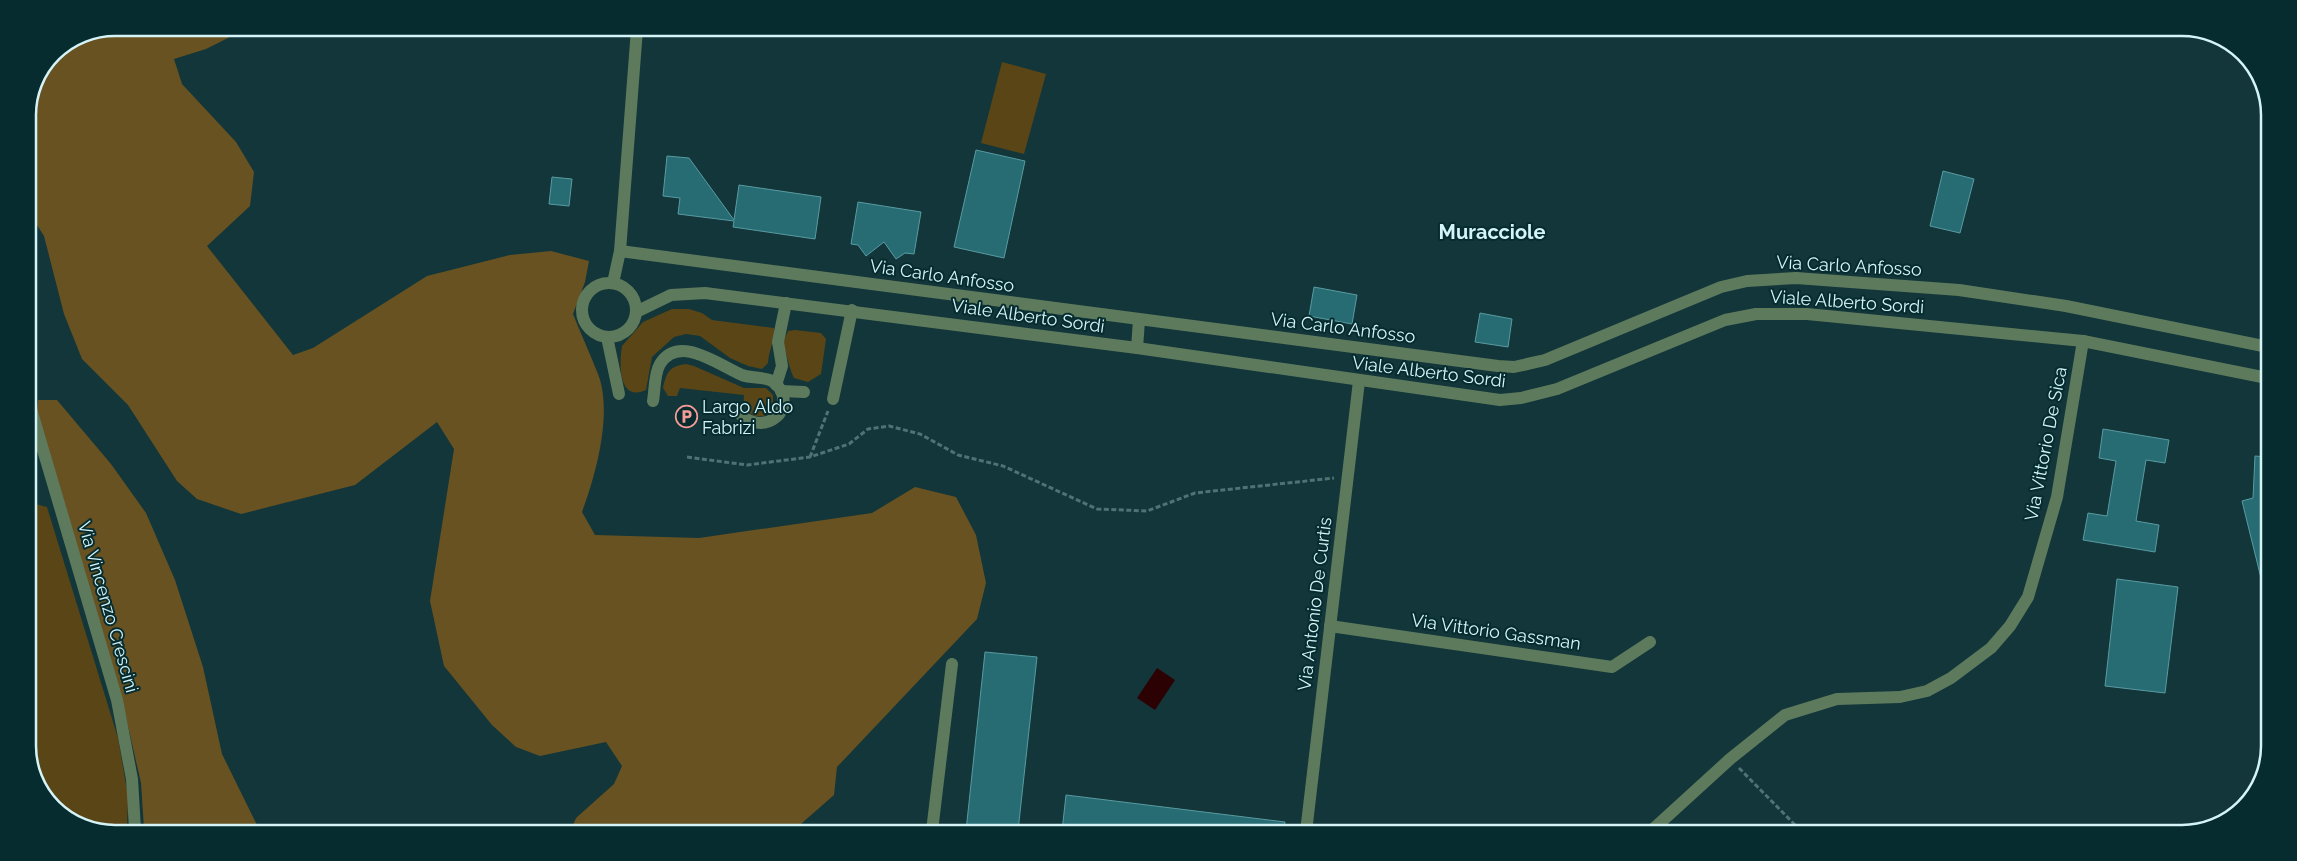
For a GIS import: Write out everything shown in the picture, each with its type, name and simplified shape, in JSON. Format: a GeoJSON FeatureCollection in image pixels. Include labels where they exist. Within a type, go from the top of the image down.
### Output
{"type":"FeatureCollection","features":[{"type":"Feature","properties":{"kind":"street"},"geometry":{"type":"LineString","coordinates":[[613,283],[620,251],[636,36]]}},
{"type":"Feature","properties":{"kind":"street","name":"Via Carlo Anfosso"},"geometry":{"type":"LineString","coordinates":[[620,251],[1140,320],[1514,367],[1545,360],[1721,287],[1747,281],[1796,278],[2012,296],[2261,346]]}},
{"type":"Feature","properties":{"kind":"street"},"geometry":{"type":"LineString","coordinates":[[613,283],[622,286],[629,292],[635,302],[636,312],[633,322],[627,329],[616,336],[607,337],[592,331],[586,324],[582,310],[584,298],[590,290],[598,285],[613,283]]}},
{"type":"Feature","properties":{"kind":"street","name":"Viale Alberto Sordi"},"geometry":{"type":"LineString","coordinates":[[636,312],[670,295],[705,293],[852,310],[1137,348],[1491,400],[1521,398],[1557,389],[1711,324],[1756,314],[1808,314],[2084,341],[2261,377]]}},
{"type":"Feature","properties":{"kind":"street"},"geometry":{"type":"LineString","coordinates":[[739,414],[744,419],[759,425],[774,420],[782,406],[778,388],[782,366],[778,342],[786,303]]}},
{"type":"Feature","properties":{"kind":"street"},"geometry":{"type":"LineString","coordinates":[[833,399],[852,310]]}},
{"type":"Feature","properties":{"kind":"street"},"geometry":{"type":"LineString","coordinates":[[1137,348],[1140,320]]}},
{"type":"Feature","properties":{"kind":"street"},"geometry":{"type":"LineString","coordinates":[[607,337],[619,394]]}},
{"type":"Feature","properties":{"kind":"street","name":"Via Vittorio De Sica"},"geometry":{"type":"LineString","coordinates":[[1658,825],[1730,759],[1785,715],[1837,699],[1900,697],[1927,691],[1952,678],[1990,648],[2010,626],[2028,597],[2057,496],[2084,341]]}},
{"type":"Feature","properties":{"kind":"street"},"geometry":{"type":"LineString","coordinates":[[653,401],[660,364],[667,357],[684,350],[694,352],[744,376],[763,377],[778,388],[804,392]]}},
{"type":"Feature","properties":{"kind":"street","name":"Via Antonio De Curtis"},"geometry":{"type":"LineString","coordinates":[[1307,825],[1358,381]]}},
{"type":"Feature","properties":{"kind":"street","name":"Via Vincenzo Crescini"},"geometry":{"type":"LineString","coordinates":[[36,426],[117,700],[132,779],[136,825]]}},
{"type":"Feature","properties":{"kind":"street","name":"Via Vittorio Gassman"},"geometry":{"type":"LineString","coordinates":[[1330,626],[1612,667],[1650,642]]}},
{"type":"Feature","properties":{"kind":"street"},"geometry":{"type":"LineString","coordinates":[[933,825],[952,664]]}},
{"type":"Feature","properties":{"kind":"path"},"geometry":{"type":"LineString","coordinates":[[810,457],[833,399]]}},
{"type":"Feature","properties":{"kind":"path"},"geometry":{"type":"LineString","coordinates":[[686,457],[747,465],[810,457],[849,444],[868,429],[889,426],[920,434],[958,456],[1004,466],[1098,509],[1117,510],[1147,510],[1195,493],[1348,477]]}},
{"type":"Feature","properties":{"kind":"path"},"geometry":{"type":"LineString","coordinates":[[1730,759],[1795,825]]}},
{"type":"Feature","properties":{"kind":"shaded area"},"geometry":{"type":"Polygon","coordinates":[[[115,36],[232,36],[206,49],[174,59],[182,84],[236,142],[254,172],[250,206],[207,246],[293,355],[313,348],[427,276],[510,255],[551,251],[589,261],[585,282],[573,314],[598,374],[604,407],[601,443],[593,480],[582,512],[595,535],[699,538],[872,513],[915,487],[956,497],[976,535],[986,583],[977,619],[837,767],[834,795],[800,825],[573,825],[576,818],[614,784],[622,766],[606,742],[540,756],[516,747],[492,725],[444,666],[430,601],[454,449],[437,422],[355,485],[241,514],[197,499],[177,481],[128,405],[82,359],[64,314],[44,236],[36,224],[36,115],[42,85],[59,59],[85,42],[115,36]]]}},
{"type":"Feature","properties":{"kind":"shaded area"},"geometry":{"type":"Polygon","coordinates":[[[1002,62],[1046,74],[1024,154],[981,143],[1002,62]]]}},
{"type":"Feature","properties":{"kind":"shaded area","name":"Largo Aldo Fabrizi"},"geometry":{"type":"Polygon","coordinates":[[[672,309],[689,309],[702,313],[712,320],[774,328],[774,337],[768,363],[762,369],[748,366],[730,358],[700,336],[686,334],[674,337],[652,357],[646,390],[630,391],[622,379],[622,346],[643,322],[672,309]]]}},
{"type":"Feature","properties":{"kind":"shaded area","name":"Largo Aldo Fabrizi"},"geometry":{"type":"Polygon","coordinates":[[[788,331],[821,333],[826,339],[821,374],[808,382],[794,378],[783,343],[788,331]]]}},
{"type":"Feature","properties":{"kind":"shaded area","name":"Largo Aldo Fabrizi"},"geometry":{"type":"Polygon","coordinates":[[[686,364],[744,388],[766,388],[773,395],[773,409],[763,416],[752,415],[745,407],[744,395],[680,388],[677,396],[668,396],[663,388],[667,374],[676,366],[686,364]]]}},
{"type":"Feature","properties":{"kind":"shaded area"},"geometry":{"type":"Polygon","coordinates":[[[38,400],[57,400],[111,464],[146,513],[175,580],[203,667],[222,754],[257,825],[144,825],[141,783],[120,691],[37,411],[38,400]]]}},
{"type":"Feature","properties":{"kind":"shaded area"},"geometry":{"type":"Polygon","coordinates":[[[36,504],[47,507],[118,738],[128,796],[127,825],[90,821],[80,817],[59,802],[44,781],[40,771],[36,751],[36,504]]]}},
{"type":"Feature","properties":{"kind":"shaded area"},"geometry":{"type":"Polygon","coordinates":[[[1157,668],[1175,680],[1155,710],[1137,698],[1157,668]]]}},
{"type":"Feature","properties":{"kind":"building"},"geometry":{"type":"Polygon","coordinates":[[[976,150],[1025,161],[1004,258],[954,247],[976,150]]]}},
{"type":"Feature","properties":{"kind":"building"},"geometry":{"type":"Polygon","coordinates":[[[667,156],[689,158],[734,220],[739,185],[821,197],[815,239],[733,227],[734,221],[678,214],[680,198],[663,196],[667,156]]]}},
{"type":"Feature","properties":{"kind":"building"},"geometry":{"type":"Polygon","coordinates":[[[1943,171],[1974,179],[1960,233],[1930,226],[1943,171]]]}},
{"type":"Feature","properties":{"kind":"building"},"geometry":{"type":"Polygon","coordinates":[[[552,177],[572,179],[569,206],[549,204],[552,177]]]}},
{"type":"Feature","properties":{"kind":"building"},"geometry":{"type":"Polygon","coordinates":[[[858,202],[921,212],[914,254],[905,253],[896,259],[884,242],[866,256],[858,245],[851,244],[858,202]]]}},
{"type":"Feature","properties":{"kind":"building"},"geometry":{"type":"Polygon","coordinates":[[[1314,287],[1357,295],[1352,324],[1309,316],[1314,287]]]}},
{"type":"Feature","properties":{"kind":"building"},"geometry":{"type":"Polygon","coordinates":[[[1480,313],[1512,319],[1508,347],[1475,342],[1480,313]]]}},
{"type":"Feature","properties":{"kind":"building"},"geometry":{"type":"Polygon","coordinates":[[[2103,429],[2169,440],[2165,463],[2146,460],[2136,521],[2159,525],[2155,552],[2083,540],[2088,513],[2107,516],[2116,461],[2099,458],[2103,429]]]}},
{"type":"Feature","properties":{"kind":"building"},"geometry":{"type":"Polygon","coordinates":[[[2255,456],[2261,456],[2261,578],[2242,501],[2253,498],[2255,456]]]}},
{"type":"Feature","properties":{"kind":"building"},"geometry":{"type":"Polygon","coordinates":[[[2117,579],[2178,587],[2165,693],[2105,686],[2117,579]]]}},
{"type":"Feature","properties":{"kind":"building"},"geometry":{"type":"Polygon","coordinates":[[[985,652],[1037,657],[1019,825],[967,825],[985,652]]]}},
{"type":"Feature","properties":{"kind":"building"},"geometry":{"type":"Polygon","coordinates":[[[1066,795],[1285,822],[1285,825],[1063,825],[1066,795]]]}},
{"type":"Feature","properties":{"kind":"place","name":"Largo Aldo Fabrizi"},"geometry":{"type":"Point","coordinates":[686,417]}},
{"type":"Feature","properties":{"kind":"district","name":"Muracciole"},"geometry":{"type":"Point","coordinates":[1492,232]}}]}
